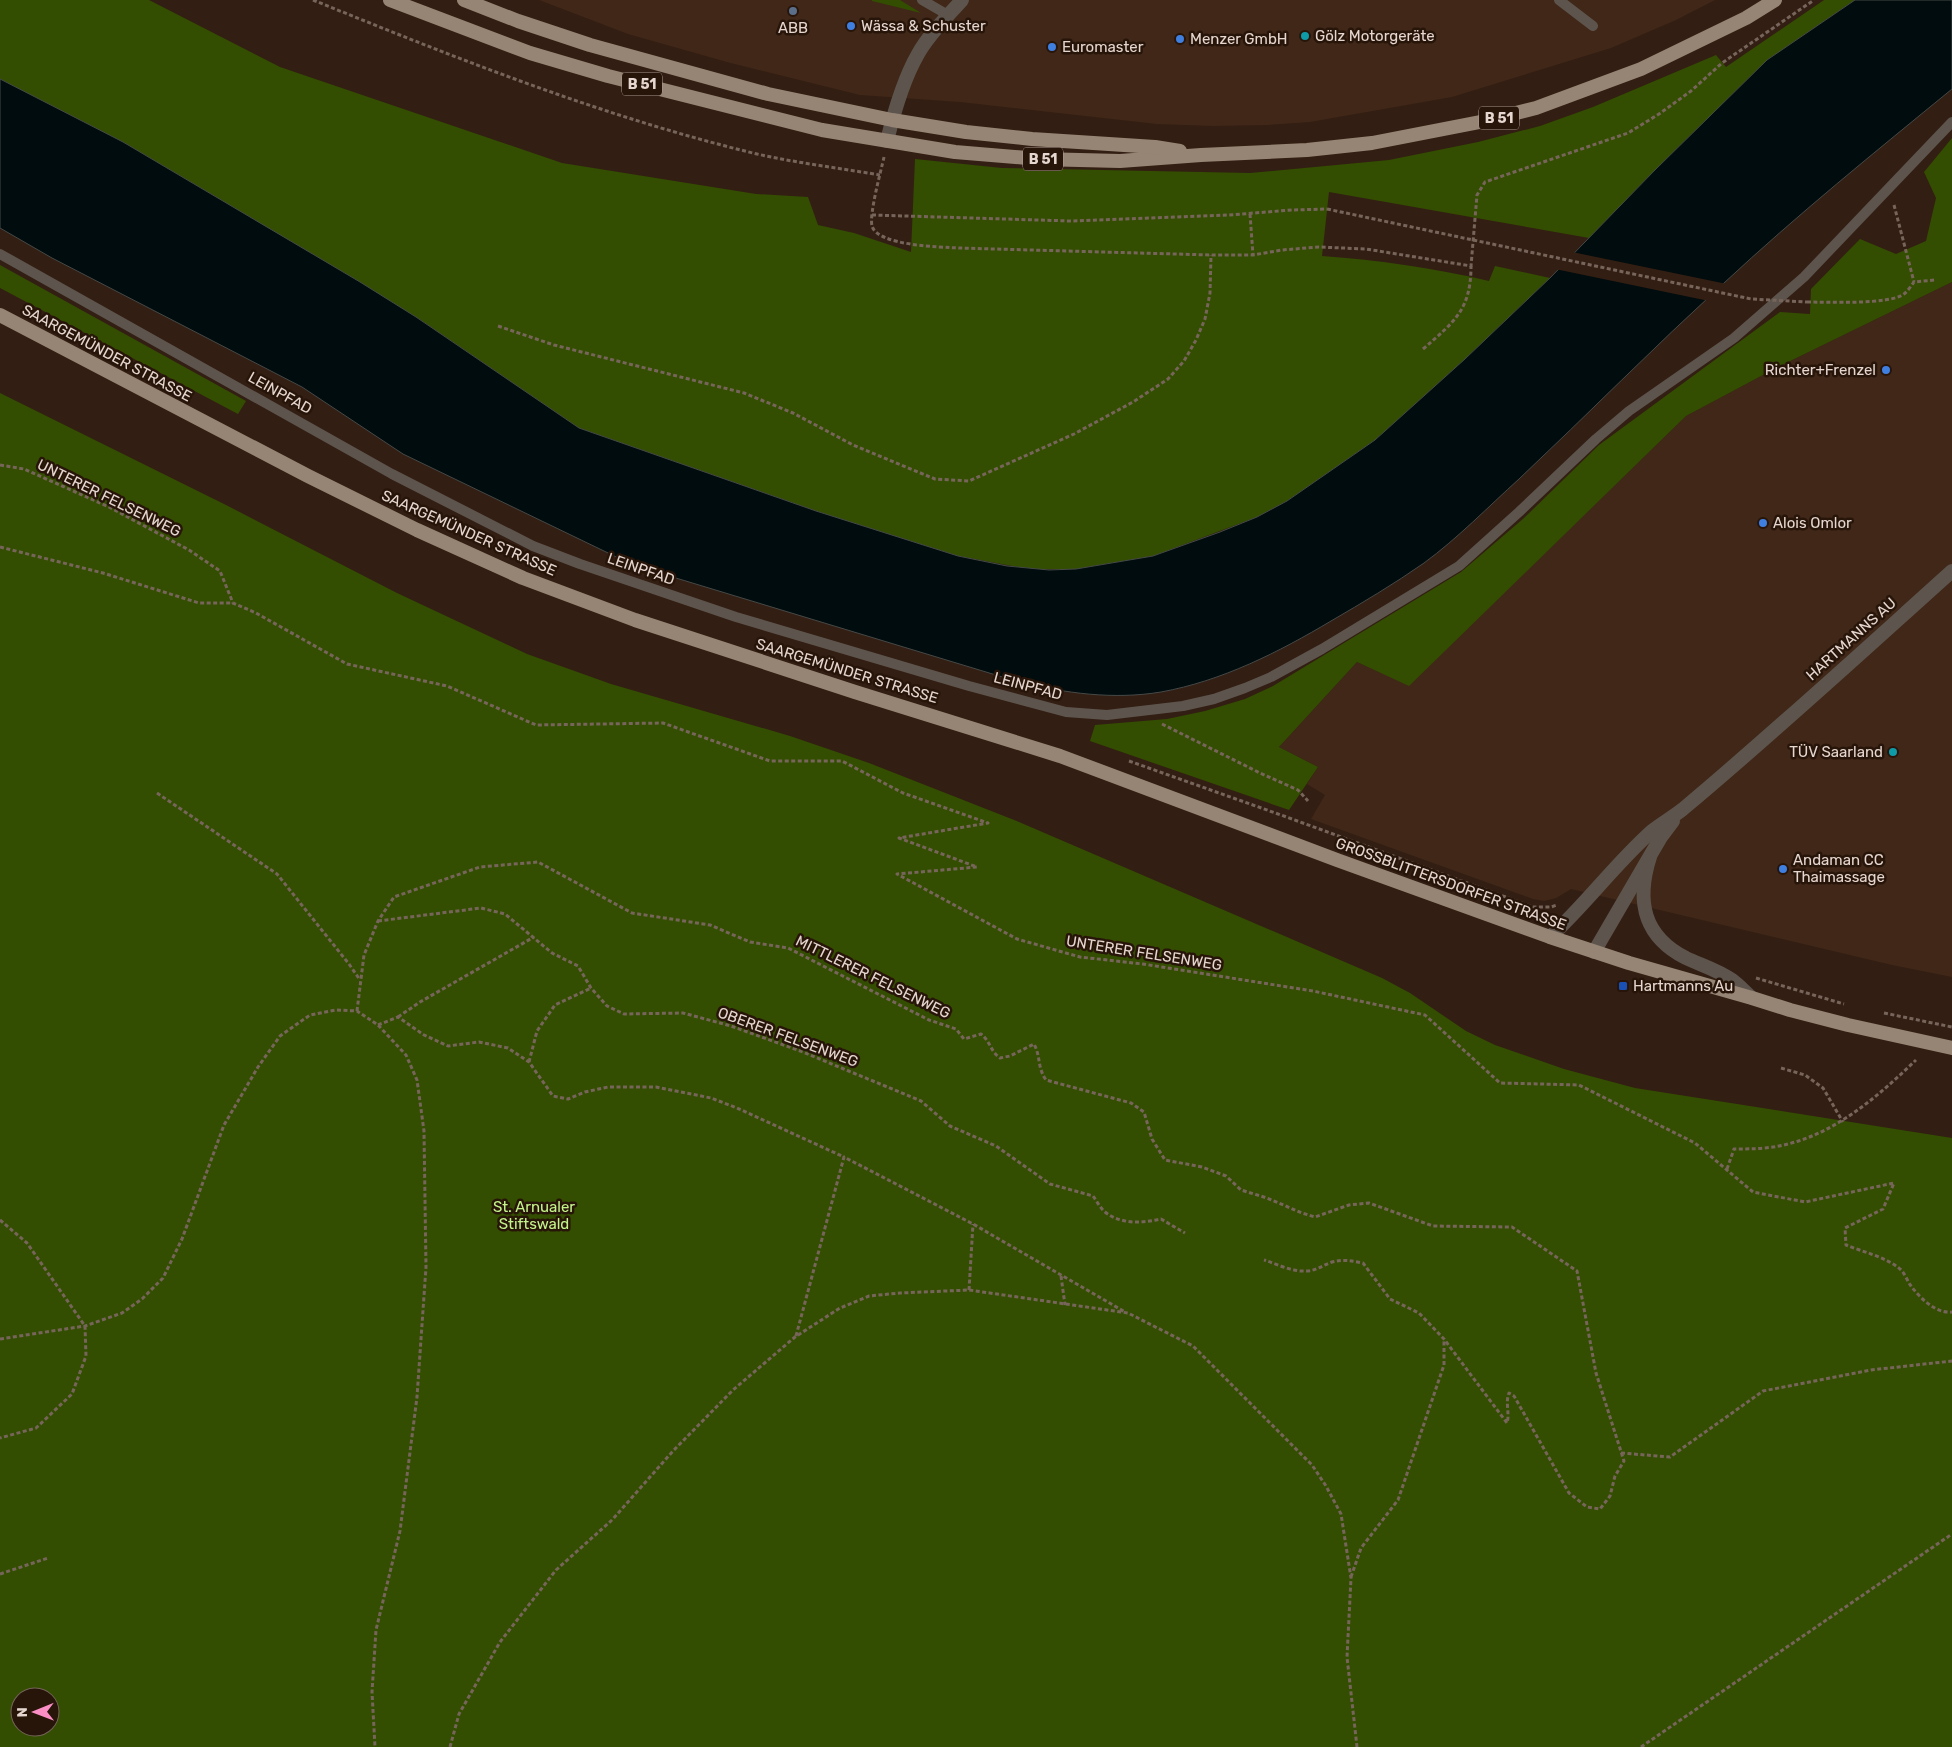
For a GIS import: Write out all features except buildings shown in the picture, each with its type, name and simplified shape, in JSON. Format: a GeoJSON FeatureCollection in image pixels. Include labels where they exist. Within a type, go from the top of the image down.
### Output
{"type":"FeatureCollection","features":[{"type":"Feature","properties":{"kind":"main road","name":"B 51"},"geometry":{"type":"LineString","coordinates":[[390,0],[530,53],[608,76],[822,130],[955,152],[1040,159],[1120,161],[1307,150],[1372,143],[1480,122],[1536,108],[1641,69],[1746,18],[1776,0]]}},
{"type":"Feature","properties":{"kind":"main road","name":"B 51"},"geometry":{"type":"LineString","coordinates":[[464,0],[518,21],[590,44],[768,94],[892,120],[966,132],[1032,139],[1155,147],[1201,155]]}},
{"type":"Feature","properties":{"kind":"main road","name":"SAARGEMÜNDER STRASSE"},"geometry":{"type":"LineString","coordinates":[[0,315],[308,476],[417,530],[523,578],[635,620],[855,692],[949,720]]}},
{"type":"Feature","properties":{"kind":"main road","name":"GROSSBLITTERSDORFER STRASSE"},"geometry":{"type":"LineString","coordinates":[[949,720],[1060,756],[1337,860],[1594,952],[1848,1026],[1952,1048]]}},
{"type":"Feature","properties":{"kind":"street"},"geometry":{"type":"LineString","coordinates":[[887,141],[892,120],[918,54],[962,0]]}},
{"type":"Feature","properties":{"kind":"street","name":"HARTMANNS AU"},"geometry":{"type":"LineString","coordinates":[[1550,937],[1581,908],[1653,830],[1681,810],[1952,571]]}},
{"type":"Feature","properties":{"kind":"street","name":"HARTMANNS AU"},"geometry":{"type":"LineString","coordinates":[[1594,952],[1661,837],[1681,810]]}},
{"type":"Feature","properties":{"kind":"street","name":"HARTMANNS AU"},"geometry":{"type":"LineString","coordinates":[[1650,857],[1644,874],[1643,886],[1646,915],[1654,934],[1668,948],[1731,980],[1752,998]]}},
{"type":"Feature","properties":{"kind":"lane"},"geometry":{"type":"LineString","coordinates":[[922,0],[948,15]]}},
{"type":"Feature","properties":{"kind":"lane"},"geometry":{"type":"LineString","coordinates":[[1559,0],[1593,26]]}},
{"type":"Feature","properties":{"kind":"lane","name":"LEINPFAD"},"geometry":{"type":"LineString","coordinates":[[0,254],[392,474],[533,546],[589,567],[736,616],[969,686],[1066,712],[1107,715],[1183,706],[1229,694],[1271,677],[1322,649],[1459,566],[1596,439],[1629,411],[1734,338],[1804,277],[1952,122]]}},
{"type":"Feature","properties":{"kind":"path"},"geometry":{"type":"LineString","coordinates":[[312,0],[468,63],[570,100],[758,154],[880,175]]}},
{"type":"Feature","properties":{"kind":"path"},"geometry":{"type":"LineString","coordinates":[[1423,349],[1449,326],[1462,311],[1468,296],[1471,281],[1477,195],[1485,182],[1628,133],[1665,110],[1691,91],[1722,63],[1814,0]]}},
{"type":"Feature","properties":{"kind":"path"},"geometry":{"type":"LineString","coordinates":[[887,141],[872,215],[872,227],[878,234],[890,240],[930,246],[1055,252],[1211,255],[1253,255],[1319,247],[1366,249],[1471,266]]}},
{"type":"Feature","properties":{"kind":"path"},"geometry":{"type":"LineString","coordinates":[[1889,187],[1914,282]]}},
{"type":"Feature","properties":{"kind":"path"},"geometry":{"type":"LineString","coordinates":[[872,215],[1071,220],[1327,210],[1751,299],[1807,302],[1850,302],[1887,299],[1903,295],[1914,282],[1935,280]]}},
{"type":"Feature","properties":{"kind":"path"},"geometry":{"type":"LineString","coordinates":[[1250,214],[1253,255]]}},
{"type":"Feature","properties":{"kind":"path"},"geometry":{"type":"LineString","coordinates":[[498,326],[554,345],[744,393],[793,414],[853,445],[935,479],[969,480],[1074,434],[1133,402],[1168,378],[1184,361],[1205,319],[1210,293],[1211,255]]}},
{"type":"Feature","properties":{"kind":"path","name":"UNTERER FELSENWEG"},"geometry":{"type":"LineString","coordinates":[[0,465],[24,469],[101,503],[189,550],[220,570],[233,603],[256,612],[347,664],[447,686],[536,725],[663,723],[770,761],[842,761],[903,793],[988,823],[899,838],[977,867],[898,874],[1017,939],[1080,957],[1143,964],[1313,991],[1425,1014],[1500,1083],[1579,1085],[1695,1143],[1727,1169]]}},
{"type":"Feature","properties":{"kind":"path"},"geometry":{"type":"LineString","coordinates":[[0,547],[103,573],[199,604],[233,603]]}},
{"type":"Feature","properties":{"kind":"path"},"geometry":{"type":"LineString","coordinates":[[1136,713],[1298,790],[1308,801]]}},
{"type":"Feature","properties":{"kind":"path"},"geometry":{"type":"LineString","coordinates":[[157,793],[277,874],[360,980]]}},
{"type":"Feature","properties":{"kind":"path"},"geometry":{"type":"LineString","coordinates":[[1296,820],[1533,907],[1551,907],[1565,902]]}},
{"type":"Feature","properties":{"kind":"path","name":"MITTLERER FELSENWEG"},"geometry":{"type":"LineString","coordinates":[[357,1011],[364,955],[378,921],[394,897],[480,868],[538,862],[632,913],[710,925],[750,942],[788,948],[929,1020],[956,1029],[964,1039],[981,1034],[989,1041],[993,1053],[1000,1058],[1010,1056],[1034,1044],[1039,1053],[1039,1071],[1046,1080],[1132,1103],[1144,1112],[1152,1139],[1165,1160],[1202,1167],[1226,1176],[1241,1190],[1267,1198],[1302,1214],[1315,1217],[1349,1205],[1368,1203],[1433,1226],[1512,1227],[1577,1271],[1596,1373],[1621,1453]]}},
{"type":"Feature","properties":{"kind":"path","name":"OBERER FELSENWEG"},"geometry":{"type":"LineString","coordinates":[[378,921],[481,908],[505,914],[552,953],[578,966],[591,988],[607,1006],[624,1014],[684,1013],[749,1032],[803,1052],[921,1100],[950,1126],[996,1146],[1050,1184],[1093,1196],[1104,1211],[1120,1220],[1141,1223],[1162,1219],[1185,1233]]}},
{"type":"Feature","properties":{"kind":"path"},"geometry":{"type":"LineString","coordinates":[[378,1024],[398,1017],[420,1002],[534,937]]}},
{"type":"Feature","properties":{"kind":"path"},"geometry":{"type":"LineString","coordinates":[[1754,977],[1844,1004]]}},
{"type":"Feature","properties":{"kind":"path"},"geometry":{"type":"LineString","coordinates":[[530,1062],[537,1031],[555,1004],[591,988]]}},
{"type":"Feature","properties":{"kind":"path"},"geometry":{"type":"LineString","coordinates":[[0,1339],[86,1326],[122,1313],[142,1299],[163,1278],[182,1239],[224,1125],[258,1067],[280,1036],[310,1014],[336,1010],[357,1011],[378,1024],[406,1054],[417,1080],[424,1131],[426,1267],[418,1398],[400,1531],[376,1630],[372,1692],[375,1747]]}},
{"type":"Feature","properties":{"kind":"path"},"geometry":{"type":"LineString","coordinates":[[1881,1012],[1952,1027]]}},
{"type":"Feature","properties":{"kind":"path"},"geometry":{"type":"LineString","coordinates":[[398,1017],[424,1035],[448,1046],[479,1042],[508,1048],[530,1062],[554,1096],[568,1099],[584,1092],[608,1087],[656,1087],[711,1098],[746,1112],[844,1157],[973,1224],[1061,1276],[1193,1346],[1312,1465],[1341,1514],[1351,1578],[1347,1657],[1357,1747]]}},
{"type":"Feature","properties":{"kind":"path"},"geometry":{"type":"LineString","coordinates":[[1916,1060],[1883,1092],[1843,1122],[1810,1136],[1779,1146],[1734,1149],[1727,1169],[1753,1192],[1805,1202],[1894,1183],[1883,1209],[1846,1228],[1846,1245],[1882,1258],[1901,1269],[1911,1286],[1935,1309],[1944,1313],[1952,1312]]}},
{"type":"Feature","properties":{"kind":"path"},"geometry":{"type":"LineString","coordinates":[[1781,1068],[1805,1075],[1823,1088],[1843,1122]]}},
{"type":"Feature","properties":{"kind":"path"},"geometry":{"type":"LineString","coordinates":[[795,1337],[844,1157]]}},
{"type":"Feature","properties":{"kind":"path"},"geometry":{"type":"LineString","coordinates":[[0,1220],[27,1243],[86,1326],[86,1356],[72,1394],[36,1428],[0,1438]]}},
{"type":"Feature","properties":{"kind":"path"},"geometry":{"type":"LineString","coordinates":[[969,1290],[973,1224]]}},
{"type":"Feature","properties":{"kind":"path"},"geometry":{"type":"LineString","coordinates":[[1264,1260],[1291,1270],[1305,1272],[1319,1269],[1332,1262],[1346,1260],[1363,1264],[1390,1299],[1419,1313],[1444,1339],[1507,1423],[1509,1416],[1508,1393],[1514,1396],[1569,1493],[1587,1507],[1600,1509],[1610,1496],[1615,1476],[1624,1460],[1621,1453],[1670,1457],[1763,1391],[1871,1370],[1952,1361]]}},
{"type":"Feature","properties":{"kind":"path"},"geometry":{"type":"LineString","coordinates":[[1061,1276],[1065,1305]]}},
{"type":"Feature","properties":{"kind":"path"},"geometry":{"type":"LineString","coordinates":[[450,1747],[459,1714],[500,1642],[556,1570],[612,1520],[673,1451],[733,1390],[795,1337],[840,1308],[869,1296],[969,1290],[1128,1313]]}},
{"type":"Feature","properties":{"kind":"path"},"geometry":{"type":"LineString","coordinates":[[1351,1578],[1361,1548],[1398,1500],[1444,1365],[1444,1339]]}},
{"type":"Feature","properties":{"kind":"path"},"geometry":{"type":"LineString","coordinates":[[1641,1747],[1952,1534]]}},
{"type":"Feature","properties":{"kind":"path"},"geometry":{"type":"LineString","coordinates":[[0,1574],[48,1558]]}},
{"type":"Feature","properties":{"kind":"shaded area"},"geometry":{"type":"Polygon","coordinates":[[[539,0],[1715,0],[1676,20],[1611,48],[1452,97],[1310,122],[1213,126],[1157,124],[960,102],[860,95],[727,62],[628,34],[539,0]]]}},
{"type":"Feature","properties":{"kind":"shaded area"},"geometry":{"type":"Polygon","coordinates":[[[1855,0],[1952,0],[1952,89],[1836,184],[1752,258],[1672,331],[1461,533],[1424,563],[1390,586],[1270,654],[1206,681],[1161,692],[1125,695],[1089,694],[1019,682],[633,565],[403,454],[302,387],[52,258],[0,228],[0,79],[123,142],[360,282],[416,317],[579,428],[816,511],[958,556],[1007,566],[1049,570],[1076,569],[1153,556],[1257,517],[1287,501],[1375,440],[1465,359],[1550,278],[1655,170],[1767,60],[1855,0]]]}},
{"type":"Feature","properties":{"kind":"shaded area"},"geometry":{"type":"Polygon","coordinates":[[[1952,282],[1952,977],[1892,965],[1571,889],[1556,898],[1544,901],[1533,899],[1311,819],[1325,795],[1307,784],[1318,767],[1279,747],[1357,662],[1409,685],[1686,416],[1778,367],[1952,282]]]}},
{"type":"Feature","properties":{"kind":"green space"},"geometry":{"type":"Polygon","coordinates":[[[0,0],[149,0],[280,67],[562,163],[756,194],[808,197],[818,225],[854,233],[911,252],[915,159],[1002,168],[1250,173],[1389,160],[1478,142],[1540,126],[1593,107],[1716,55],[1726,67],[1824,0],[1855,0],[1767,60],[1589,238],[1329,192],[1322,256],[1406,265],[1489,281],[1495,266],[1550,278],[1465,359],[1375,440],[1287,501],[1257,517],[1153,556],[1076,569],[1029,569],[958,556],[816,511],[579,428],[416,317],[0,79],[0,0]]]}},
{"type":"Feature","properties":{"kind":"green space"},"geometry":{"type":"Polygon","coordinates":[[[900,0],[921,13],[872,1],[900,0]]]}},
{"type":"Feature","properties":{"kind":"green space"},"geometry":{"type":"Polygon","coordinates":[[[1952,138],[1952,282],[1778,367],[1686,416],[1409,686],[1357,662],[1279,747],[1318,767],[1289,810],[1090,741],[1095,725],[1167,719],[1205,711],[1245,699],[1273,686],[1461,572],[1524,518],[1599,445],[1780,312],[1810,314],[1811,289],[1860,239],[1896,254],[1926,241],[1936,198],[1924,172],[1952,138]]]}},
{"type":"Feature","properties":{"kind":"green space"},"geometry":{"type":"Polygon","coordinates":[[[0,265],[246,401],[238,414],[0,288],[0,265]]]}},
{"type":"Feature","properties":{"kind":"green space","name":"St. Arnualer Stiftswald"},"geometry":{"type":"Polygon","coordinates":[[[0,393],[226,505],[397,593],[527,654],[611,684],[790,736],[869,763],[1019,822],[1382,978],[1410,993],[1466,1031],[1495,1045],[1564,1069],[1635,1088],[1952,1138],[1952,1747],[0,1747],[0,393]]]}},
{"type":"Feature","properties":{"kind":"pier"},"geometry":{"type":"Polygon","coordinates":[[[1572,252],[1727,284],[1709,301],[1555,269],[1572,252]]]}},
{"type":"Feature","properties":{"kind":"place","name":"ABB"},"geometry":{"type":"Point","coordinates":[793,11]}},
{"type":"Feature","properties":{"kind":"place","name":"Wässa & Schuster"},"geometry":{"type":"Point","coordinates":[851,26]}},
{"type":"Feature","properties":{"kind":"place","name":"Gölz Motorgeräte"},"geometry":{"type":"Point","coordinates":[1305,36]}},
{"type":"Feature","properties":{"kind":"place","name":"Menzer GmbH"},"geometry":{"type":"Point","coordinates":[1180,39]}},
{"type":"Feature","properties":{"kind":"place","name":"Euromaster"},"geometry":{"type":"Point","coordinates":[1052,47]}},
{"type":"Feature","properties":{"kind":"place","name":"Richter+Frenzel"},"geometry":{"type":"Point","coordinates":[1886,370]}},
{"type":"Feature","properties":{"kind":"place","name":"Alois Omlor"},"geometry":{"type":"Point","coordinates":[1763,523]}},
{"type":"Feature","properties":{"kind":"place","name":"TÜV Saarland"},"geometry":{"type":"Point","coordinates":[1893,752]}},
{"type":"Feature","properties":{"kind":"place","name":"Andaman CC Thaimassage"},"geometry":{"type":"Point","coordinates":[1783,869]}},
{"type":"Feature","properties":{"kind":"place","name":"Hartmanns Au"},"geometry":{"type":"Point","coordinates":[1623,986]}}]}
